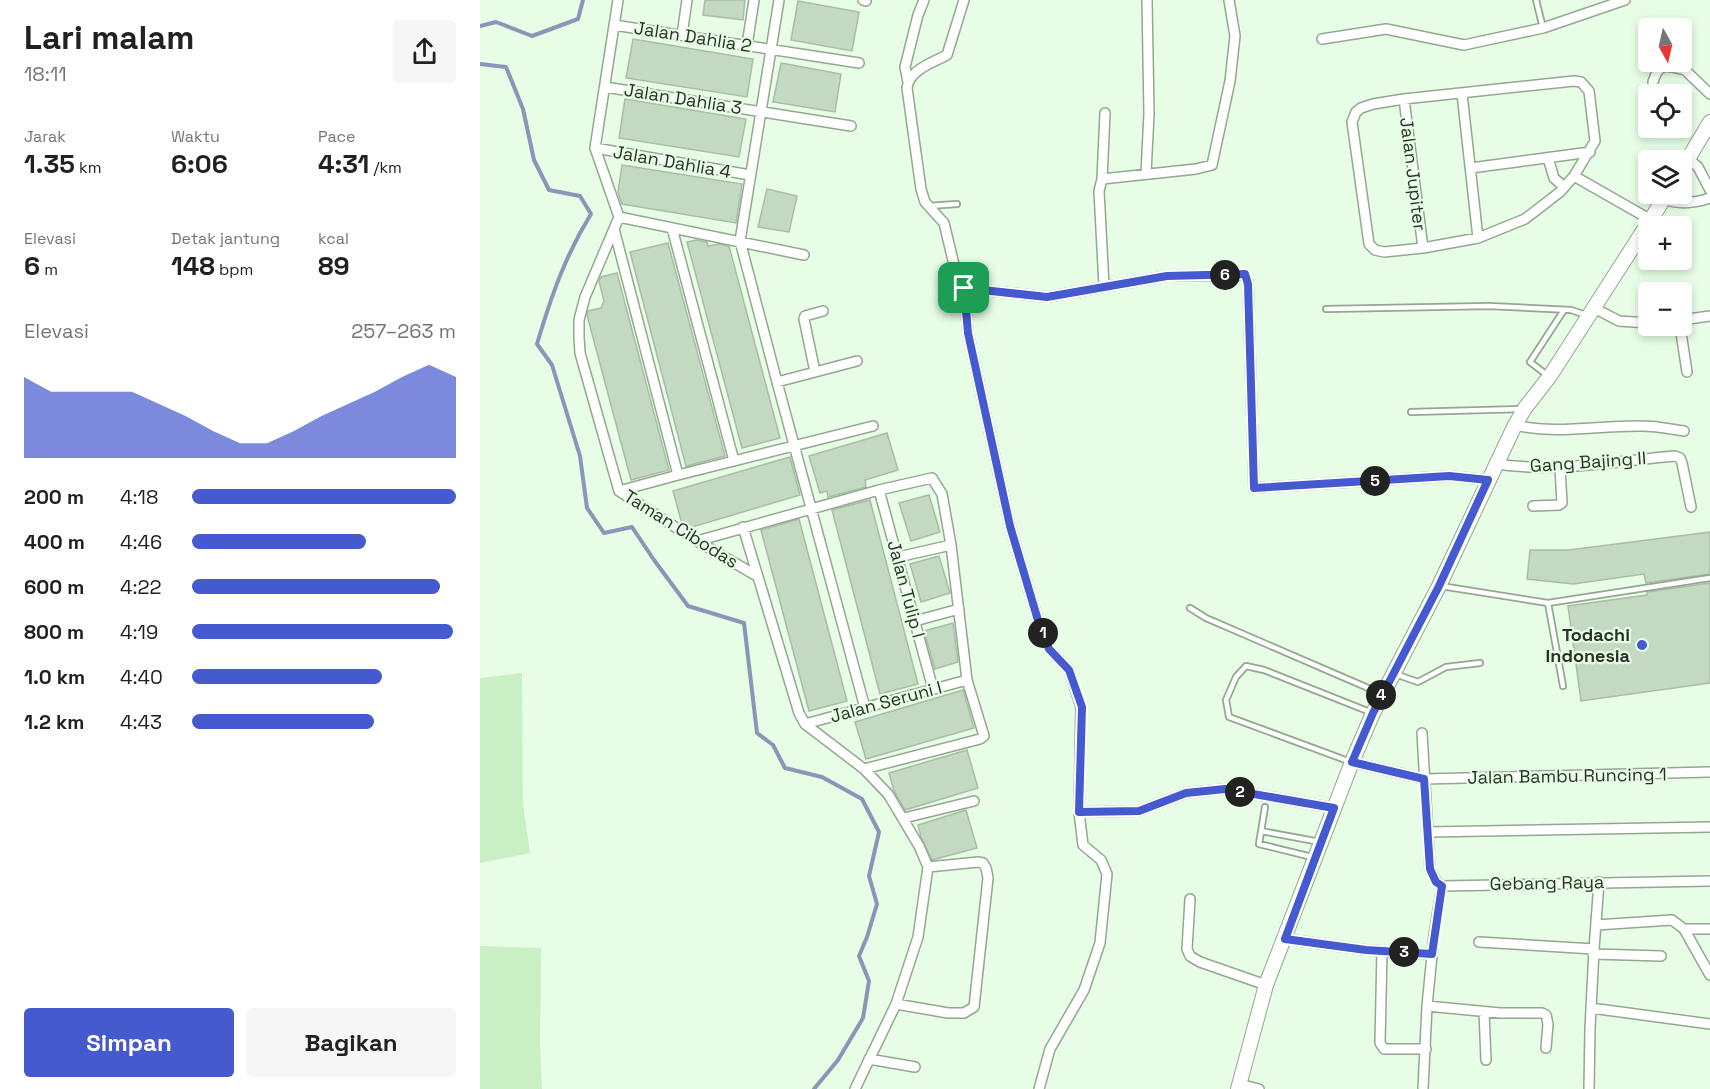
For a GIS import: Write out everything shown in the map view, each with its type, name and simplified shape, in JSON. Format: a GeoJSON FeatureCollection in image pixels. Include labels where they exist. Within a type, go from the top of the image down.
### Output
{"type":"FeatureCollection","features":[{"type":"Feature","properties":{"kind":"main road"},"geometry":{"type":"LineString","coordinates":[[1692,152],[1710,122]]}},
{"type":"Feature","properties":{"kind":"main road"},"geometry":{"type":"LineString","coordinates":[[1238,1087],[1266,985],[1320,842],[1373,713],[1439,586],[1515,425],[1550,376],[1638,240]]}},
{"type":"Feature","properties":{"kind":"street"},"geometry":{"type":"LineString","coordinates":[[618,0],[595,148],[619,217],[804,255]]}},
{"type":"Feature","properties":{"kind":"street"},"geometry":{"type":"LineString","coordinates":[[682,35],[687,0]]}},
{"type":"Feature","properties":{"kind":"street"},"geometry":{"type":"LineString","coordinates":[[747,45],[753,0]]}},
{"type":"Feature","properties":{"kind":"street"},"geometry":{"type":"LineString","coordinates":[[779,0],[740,241],[865,708]]}},
{"type":"Feature","properties":{"kind":"street"},"geometry":{"type":"LineString","coordinates":[[924,0],[905,68],[921,189],[925,202],[944,223],[956,273],[964,288],[968,333],[1010,526],[1040,627],[1049,649],[1069,670],[1082,707],[1079,812],[1083,844],[1101,860],[1107,874],[1100,943],[1084,990],[1050,1049],[1039,1089]]}},
{"type":"Feature","properties":{"kind":"street"},"geometry":{"type":"LineString","coordinates":[[908,82],[914,73],[947,55],[964,0]]}},
{"type":"Feature","properties":{"kind":"street"},"geometry":{"type":"LineString","coordinates":[[1146,0],[1149,114],[1146,173]]}},
{"type":"Feature","properties":{"kind":"street"},"geometry":{"type":"LineString","coordinates":[[1102,179],[1196,169],[1212,165],[1230,81],[1234,36],[1229,0]]}},
{"type":"Feature","properties":{"kind":"street"},"geometry":{"type":"LineString","coordinates":[[1322,39],[1386,29],[1464,45],[1543,28],[1625,0]]}},
{"type":"Feature","properties":{"kind":"street","name":"Jalan Dahlia 2"},"geometry":{"type":"LineString","coordinates":[[614,25],[859,63]]}},
{"type":"Feature","properties":{"kind":"street"},"geometry":{"type":"LineString","coordinates":[[1653,82],[1656,72]]}},
{"type":"Feature","properties":{"kind":"street"},"geometry":{"type":"LineString","coordinates":[[1688,72],[1710,94]]}},
{"type":"Feature","properties":{"kind":"street"},"geometry":{"type":"LineString","coordinates":[[1581,82],[1589,92],[1595,141],[1574,176],[1525,219],[1478,238],[1384,252],[1375,250],[1369,244],[1352,122],[1356,112],[1361,108],[1404,99],[1581,82]]}},
{"type":"Feature","properties":{"kind":"street","name":"Jalan Dahlia 3"},"geometry":{"type":"LineString","coordinates":[[605,87],[851,126]]}},
{"type":"Feature","properties":{"kind":"street"},"geometry":{"type":"LineString","coordinates":[[1462,94],[1478,238]]}},
{"type":"Feature","properties":{"kind":"street","name":"Jalan Jupiter"},"geometry":{"type":"LineString","coordinates":[[1404,99],[1423,248]]}},
{"type":"Feature","properties":{"kind":"street"},"geometry":{"type":"LineString","coordinates":[[1104,286],[1099,191],[1102,179],[1105,113]]}},
{"type":"Feature","properties":{"kind":"street","name":"Jalan Dahlia 4"},"geometry":{"type":"LineString","coordinates":[[595,148],[750,175]]}},
{"type":"Feature","properties":{"kind":"street"},"geometry":{"type":"LineString","coordinates":[[1471,168],[1590,152]]}},
{"type":"Feature","properties":{"kind":"street"},"geometry":{"type":"LineString","coordinates":[[1548,158],[1554,178],[1564,187]]}},
{"type":"Feature","properties":{"kind":"street"},"geometry":{"type":"LineString","coordinates":[[1692,165],[1698,167],[1710,189]]}},
{"type":"Feature","properties":{"kind":"street"},"geometry":{"type":"LineString","coordinates":[[1574,176],[1644,216]]}},
{"type":"Feature","properties":{"kind":"street"},"geometry":{"type":"LineString","coordinates":[[1692,202],[1710,198]]}},
{"type":"Feature","properties":{"kind":"street","name":"Taman Cibodas"},"geometry":{"type":"LineString","coordinates":[[619,217],[585,297],[579,320],[583,364],[619,491],[757,576],[799,713],[805,724]]}},
{"type":"Feature","properties":{"kind":"street"},"geometry":{"type":"LineString","coordinates":[[672,228],[734,461]]}},
{"type":"Feature","properties":{"kind":"street"},"geometry":{"type":"LineString","coordinates":[[614,229],[678,475]]}},
{"type":"Feature","properties":{"kind":"street"},"geometry":{"type":"LineString","coordinates":[[964,288],[1047,297],[1167,276],[1245,274],[1248,284],[1254,488],[1449,476],[1488,480]]}},
{"type":"Feature","properties":{"kind":"street"},"geometry":{"type":"LineString","coordinates":[[815,372],[804,319],[805,316],[823,311]]}},
{"type":"Feature","properties":{"kind":"street"},"geometry":{"type":"LineString","coordinates":[[1591,312],[1619,321],[1638,322]]}},
{"type":"Feature","properties":{"kind":"street"},"geometry":{"type":"LineString","coordinates":[[1692,319],[1710,316]]}},
{"type":"Feature","properties":{"kind":"street"},"geometry":{"type":"LineString","coordinates":[[1682,336],[1687,372]]}},
{"type":"Feature","properties":{"kind":"street"},"geometry":{"type":"LineString","coordinates":[[777,382],[857,361]]}},
{"type":"Feature","properties":{"kind":"street"},"geometry":{"type":"LineString","coordinates":[[1515,425],[1563,430],[1643,426],[1684,431]]}},
{"type":"Feature","properties":{"kind":"street"},"geometry":{"type":"LineString","coordinates":[[619,491],[873,426]]}},
{"type":"Feature","properties":{"kind":"street","name":"Gang Bajing II"},"geometry":{"type":"LineString","coordinates":[[1497,464],[1560,468],[1675,456],[1680,458],[1691,507]]}},
{"type":"Feature","properties":{"kind":"street"},"geometry":{"type":"LineString","coordinates":[[1533,506],[1562,503],[1560,468]]}},
{"type":"Feature","properties":{"kind":"street"},"geometry":{"type":"LineString","coordinates":[[697,541],[879,489],[932,478],[942,494],[951,545],[968,680],[984,736],[980,740],[864,769]]}},
{"type":"Feature","properties":{"kind":"street","name":"Jalan Tulip I"},"geometry":{"type":"LineString","coordinates":[[879,489],[933,689]]}},
{"type":"Feature","properties":{"kind":"street"},"geometry":{"type":"LineString","coordinates":[[743,527],[757,576]]}},
{"type":"Feature","properties":{"kind":"street"},"geometry":{"type":"LineString","coordinates":[[898,557],[951,545]]}},
{"type":"Feature","properties":{"kind":"street"},"geometry":{"type":"LineString","coordinates":[[915,621],[959,609]]}},
{"type":"Feature","properties":{"kind":"street","name":"Jalan Seruni I"},"geometry":{"type":"LineString","coordinates":[[805,724],[968,680]]}},
{"type":"Feature","properties":{"kind":"street"},"geometry":{"type":"LineString","coordinates":[[805,724],[864,769],[888,794],[919,846],[928,867],[918,937],[896,1004],[855,1089]]}},
{"type":"Feature","properties":{"kind":"street"},"geometry":{"type":"LineString","coordinates":[[1422,733],[1430,869],[1436,882],[1442,886],[1427,1006],[1424,1089]]}},
{"type":"Feature","properties":{"kind":"street"},"geometry":{"type":"LineString","coordinates":[[1352,762],[1424,779]]}},
{"type":"Feature","properties":{"kind":"street","name":"Jalan Bambu Runcing 1"},"geometry":{"type":"LineString","coordinates":[[1424,779],[1710,772]]}},
{"type":"Feature","properties":{"kind":"street"},"geometry":{"type":"LineString","coordinates":[[1079,812],[1139,811],[1186,793],[1225,789],[1334,808]]}},
{"type":"Feature","properties":{"kind":"street"},"geometry":{"type":"LineString","coordinates":[[904,819],[974,801]]}},
{"type":"Feature","properties":{"kind":"street"},"geometry":{"type":"LineString","coordinates":[[1428,832],[1710,827]]}},
{"type":"Feature","properties":{"kind":"street"},"geometry":{"type":"LineString","coordinates":[[896,1004],[948,1013],[964,1013],[974,1007],[988,878],[986,868],[983,863],[978,862],[928,867]]}},
{"type":"Feature","properties":{"kind":"street","name":"Gebang Raya"},"geometry":{"type":"LineString","coordinates":[[1442,886],[1710,881]]}},
{"type":"Feature","properties":{"kind":"street"},"geometry":{"type":"LineString","coordinates":[[1589,1089],[1591,1008],[1599,882]]}},
{"type":"Feature","properties":{"kind":"street"},"geometry":{"type":"LineString","coordinates":[[1190,899],[1187,949],[1190,956],[1200,962],[1266,985]]}},
{"type":"Feature","properties":{"kind":"street"},"geometry":{"type":"LineString","coordinates":[[1596,925],[1672,920],[1684,929],[1710,975]]}},
{"type":"Feature","properties":{"kind":"street"},"geometry":{"type":"LineString","coordinates":[[1684,929],[1710,929]]}},
{"type":"Feature","properties":{"kind":"street"},"geometry":{"type":"LineString","coordinates":[[1285,939],[1382,951],[1432,954]]}},
{"type":"Feature","properties":{"kind":"street"},"geometry":{"type":"LineString","coordinates":[[1479,942],[1661,956]]}},
{"type":"Feature","properties":{"kind":"street"},"geometry":{"type":"LineString","coordinates":[[1382,951],[1381,1047],[1384,1049],[1426,1049]]}},
{"type":"Feature","properties":{"kind":"street"},"geometry":{"type":"LineString","coordinates":[[1427,1006],[1484,1012],[1542,1013],[1546,1015],[1548,1023],[1546,1048]]}},
{"type":"Feature","properties":{"kind":"street"},"geometry":{"type":"LineString","coordinates":[[1591,1008],[1710,1024]]}},
{"type":"Feature","properties":{"kind":"street"},"geometry":{"type":"LineString","coordinates":[[1484,1012],[1486,1060]]}},
{"type":"Feature","properties":{"kind":"street"},"geometry":{"type":"LineString","coordinates":[[869,1059],[915,1067]]}},
{"type":"Feature","properties":{"kind":"street"},"geometry":{"type":"LineString","coordinates":[[1238,1087],[1260,1089]]}},
{"type":"Feature","properties":{"kind":"lane"},"geometry":{"type":"LineString","coordinates":[[1536,0],[1543,28]]}},
{"type":"Feature","properties":{"kind":"lane"},"geometry":{"type":"LineString","coordinates":[[928,206],[957,204]]}},
{"type":"Feature","properties":{"kind":"lane"},"geometry":{"type":"LineString","coordinates":[[1326,309],[1489,306],[1591,312]]}},
{"type":"Feature","properties":{"kind":"lane"},"geometry":{"type":"LineString","coordinates":[[1550,376],[1530,362],[1564,310]]}},
{"type":"Feature","properties":{"kind":"lane"},"geometry":{"type":"LineString","coordinates":[[1411,412],[1525,408]]}},
{"type":"Feature","properties":{"kind":"lane"},"geometry":{"type":"LineString","coordinates":[[1439,586],[1548,603],[1710,578]]}},
{"type":"Feature","properties":{"kind":"lane"},"geometry":{"type":"LineString","coordinates":[[1548,603],[1563,686]]}},
{"type":"Feature","properties":{"kind":"lane"},"geometry":{"type":"LineString","coordinates":[[1190,608],[1206,618],[1382,694]]}},
{"type":"Feature","properties":{"kind":"lane"},"geometry":{"type":"LineString","coordinates":[[1393,674],[1418,682],[1446,667],[1480,663]]}},
{"type":"Feature","properties":{"kind":"lane"},"geometry":{"type":"LineString","coordinates":[[1352,762],[1229,717],[1226,700],[1236,677],[1246,666],[1264,670],[1373,713]]}},
{"type":"Feature","properties":{"kind":"lane"},"geometry":{"type":"LineString","coordinates":[[1265,807],[1259,844],[1314,858]]}},
{"type":"Feature","properties":{"kind":"lane"},"geometry":{"type":"LineString","coordinates":[[1261,831],[1320,842]]}},
{"type":"Feature","properties":{"kind":"green space"},"geometry":{"type":"Polygon","coordinates":[[[522,673],[523,804],[530,853],[480,863],[480,678],[522,673]]]}},
{"type":"Feature","properties":{"kind":"green space"},"geometry":{"type":"Polygon","coordinates":[[[480,946],[541,948],[542,1089],[480,1089],[480,946]]]}},
{"type":"Feature","properties":{"kind":"building"},"geometry":{"type":"Polygon","coordinates":[[[705,0],[745,0],[743,20],[703,15],[705,0]]]}},
{"type":"Feature","properties":{"kind":"building"},"geometry":{"type":"Polygon","coordinates":[[[798,1],[859,12],[852,51],[791,40],[798,1]]]}},
{"type":"Feature","properties":{"kind":"building"},"geometry":{"type":"Polygon","coordinates":[[[633,39],[753,59],[747,97],[626,78],[633,39]]]}},
{"type":"Feature","properties":{"kind":"building"},"geometry":{"type":"Polygon","coordinates":[[[781,63],[841,74],[835,112],[773,102],[781,63]]]}},
{"type":"Feature","properties":{"kind":"building"},"geometry":{"type":"Polygon","coordinates":[[[625,99],[746,119],[739,157],[619,138],[625,99]]]}},
{"type":"Feature","properties":{"kind":"building"},"geometry":{"type":"Polygon","coordinates":[[[622,165],[742,184],[736,223],[622,204],[618,192],[622,165]]]}},
{"type":"Feature","properties":{"kind":"building"},"geometry":{"type":"Polygon","coordinates":[[[767,189],[797,196],[789,232],[758,227],[767,189]]]}},
{"type":"Feature","properties":{"kind":"building"},"geometry":{"type":"Polygon","coordinates":[[[696,240],[707,242],[708,246],[719,244],[729,246],[780,438],[742,448],[687,242],[696,240]]]}},
{"type":"Feature","properties":{"kind":"building"},"geometry":{"type":"Polygon","coordinates":[[[668,243],[725,456],[686,466],[630,252],[668,243]]]}},
{"type":"Feature","properties":{"kind":"building"},"geometry":{"type":"Polygon","coordinates":[[[617,273],[669,470],[631,480],[587,315],[588,311],[601,308],[604,301],[599,281],[601,277],[617,273]]]}},
{"type":"Feature","properties":{"kind":"building"},"geometry":{"type":"Polygon","coordinates":[[[887,433],[898,470],[865,480],[866,487],[828,497],[827,491],[820,493],[809,456],[887,433]]]}},
{"type":"Feature","properties":{"kind":"building"},"geometry":{"type":"Polygon","coordinates":[[[790,457],[800,495],[689,528],[682,524],[673,491],[790,457]]]}},
{"type":"Feature","properties":{"kind":"building"},"geometry":{"type":"Polygon","coordinates":[[[929,495],[940,532],[911,541],[899,503],[929,495]]]}},
{"type":"Feature","properties":{"kind":"building"},"geometry":{"type":"Polygon","coordinates":[[[870,500],[918,684],[880,694],[832,510],[870,500]]]}},
{"type":"Feature","properties":{"kind":"building"},"geometry":{"type":"Polygon","coordinates":[[[799,519],[847,701],[809,711],[761,530],[799,519]]]}},
{"type":"Feature","properties":{"kind":"building"},"geometry":{"type":"Polygon","coordinates":[[[1710,532],[1710,574],[1646,583],[1644,574],[1573,584],[1527,579],[1530,550],[1569,550],[1710,532]]]}},
{"type":"Feature","properties":{"kind":"building"},"geometry":{"type":"Polygon","coordinates":[[[939,556],[950,593],[921,602],[910,564],[939,556]]]}},
{"type":"Feature","properties":{"kind":"building","name":"Todachi Indonesia"},"geometry":{"type":"Polygon","coordinates":[[[1710,583],[1710,683],[1581,701],[1568,606],[1710,583]]]}},
{"type":"Feature","properties":{"kind":"building"},"geometry":{"type":"Polygon","coordinates":[[[953,623],[958,662],[935,669],[924,631],[953,623]]]}},
{"type":"Feature","properties":{"kind":"building"},"geometry":{"type":"Polygon","coordinates":[[[963,690],[974,728],[866,759],[855,722],[963,690]]]}},
{"type":"Feature","properties":{"kind":"building"},"geometry":{"type":"Polygon","coordinates":[[[967,750],[978,788],[905,810],[894,791],[889,773],[967,750]]]}},
{"type":"Feature","properties":{"kind":"building"},"geometry":{"type":"Polygon","coordinates":[[[966,810],[977,848],[932,860],[918,825],[966,810]]]}},
{"type":"Feature","properties":{"kind":"waterway"},"geometry":{"type":"LineString","coordinates":[[480,26],[496,22],[532,36],[578,19],[583,0]]}},
{"type":"Feature","properties":{"kind":"waterway"},"geometry":{"type":"LineString","coordinates":[[480,64],[506,67],[523,109],[534,160],[549,190],[580,196],[591,214],[560,277],[537,344],[552,365],[580,456],[587,508],[604,533],[632,527],[688,606],[744,623],[757,733],[773,745],[785,768],[822,777],[862,799],[879,832],[869,876],[877,904],[859,956],[869,981],[863,1018],[838,1060],[814,1089]]}},
{"type":"Feature","properties":{"kind":"place","name":"Todachi Indonesia"},"geometry":{"type":"Point","coordinates":[1642,645]}},
{"type":"Feature","properties":{"kind":"route"},"geometry":{"type":"LineString","coordinates":[[1245,274],[1248,284],[1254,488],[1449,476],[1488,480],[1439,586],[1373,713],[1352,762],[1424,779],[1430,869],[1436,882],[1442,886],[1432,954],[1366,950],[1285,939],[1334,808],[1225,789],[1186,793],[1139,811],[1079,812],[1082,707],[1069,670],[1049,649],[1040,627],[1010,526],[968,333],[964,288],[1047,297],[1167,276],[1245,274]]}}]}
